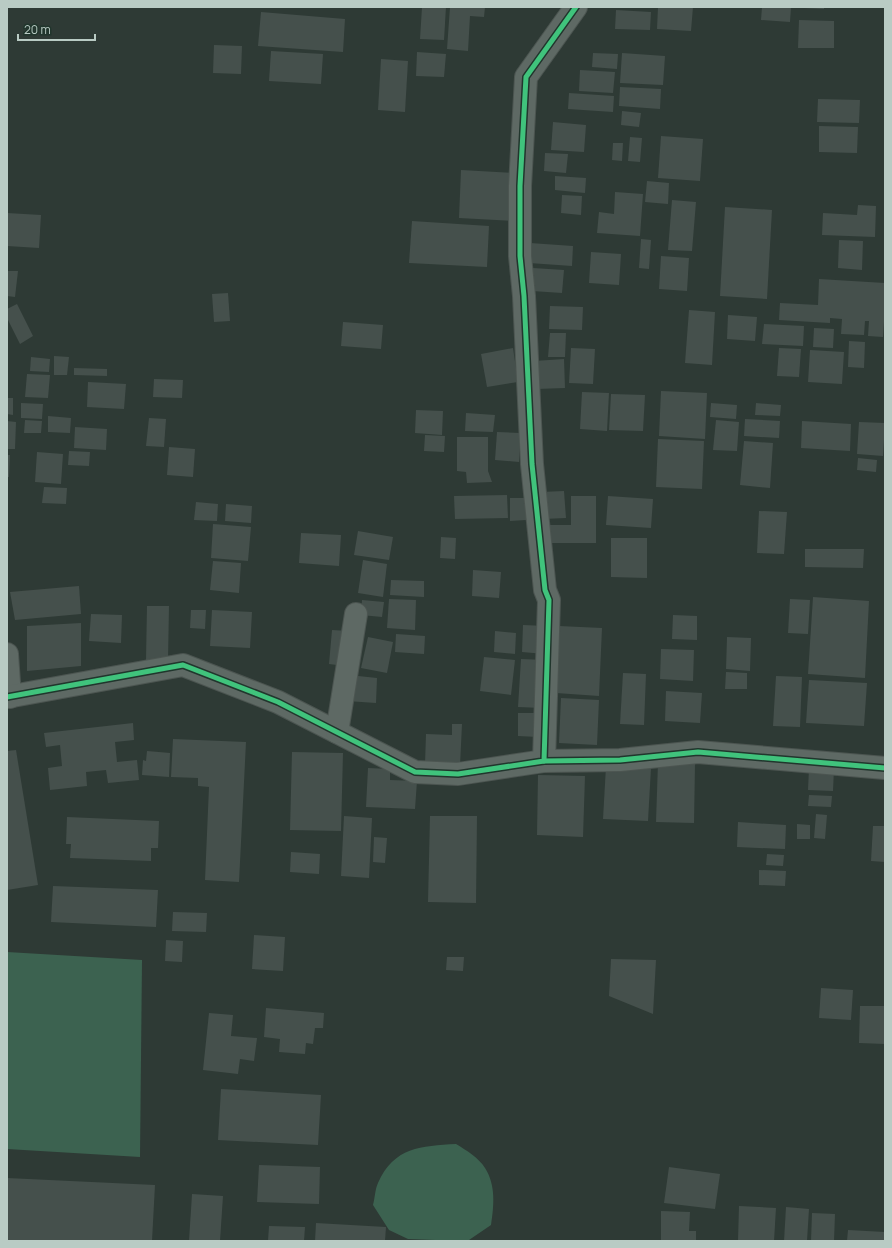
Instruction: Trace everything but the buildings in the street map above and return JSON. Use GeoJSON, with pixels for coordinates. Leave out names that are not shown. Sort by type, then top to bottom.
{"type":"FeatureCollection","features":[{"type":"Feature","properties":{"kind":"street"},"geometry":{"type":"LineString","coordinates":[[544,761],[549,600],[545,590],[532,464],[524,296],[520,256],[520,186],[526,77],[576,7]]}},
{"type":"Feature","properties":{"kind":"street"},"geometry":{"type":"LineString","coordinates":[[337,732],[356,614]]}},
{"type":"Feature","properties":{"kind":"street"},"geometry":{"type":"LineString","coordinates":[[7,654],[9,697],[183,665],[278,702],[415,772],[458,774],[544,761],[620,760],[698,752],[885,768]]}},
{"type":"Feature","properties":{"kind":"shaded area"},"geometry":{"type":"Polygon","coordinates":[[[7,952],[142,960],[140,1157],[7,1149],[7,952]]]}},
{"type":"Feature","properties":{"kind":"shaded area"},"geometry":{"type":"Polygon","coordinates":[[[456,1144],[476,1158],[489,1175],[493,1188],[491,1225],[469,1240],[408,1239],[389,1230],[373,1205],[377,1185],[392,1162],[400,1155],[420,1148],[456,1144]]]}},
{"type":"Feature","properties":{"kind":"cycle path"},"geometry":{"type":"LineString","coordinates":[[7,697],[183,665],[278,702],[415,772],[458,774],[544,761],[549,600],[545,590],[532,464],[524,296],[520,256],[520,186],[526,77],[576,7]]}},
{"type":"Feature","properties":{"kind":"cycle path"},"geometry":{"type":"LineString","coordinates":[[544,761],[620,760],[698,752],[885,768]]}}]}
